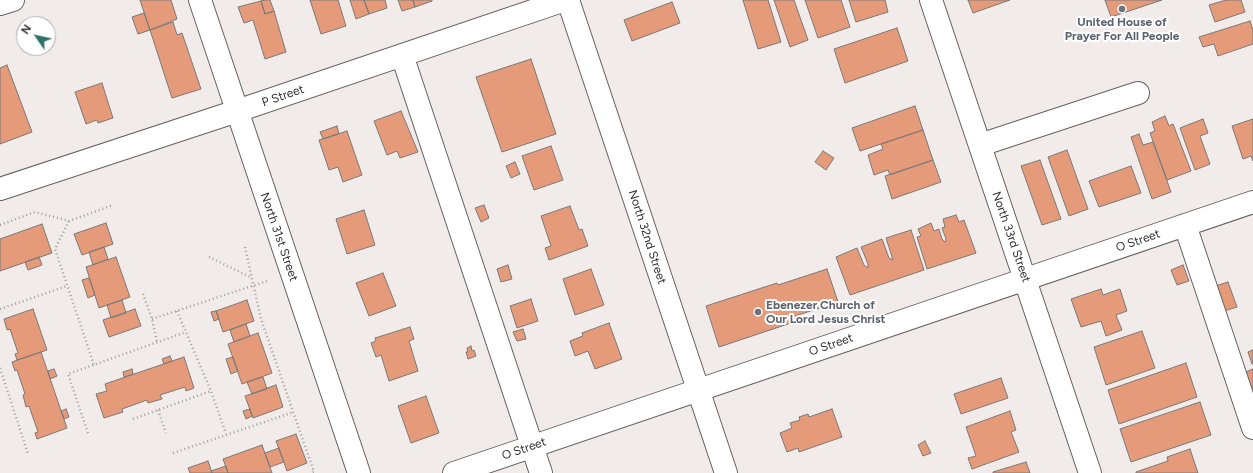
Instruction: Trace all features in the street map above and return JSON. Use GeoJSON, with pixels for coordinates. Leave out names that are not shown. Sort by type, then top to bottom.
{"type":"FeatureCollection","features":[{"type":"Feature","properties":{"kind":"street"},"geometry":{"type":"LineString","coordinates":[[0,4],[13,0]]}},
{"type":"Feature","properties":{"kind":"street","name":"North 31st Street"},"geometry":{"type":"LineString","coordinates":[[200,0],[359,473]]}},
{"type":"Feature","properties":{"kind":"street","name":"P Street"},"geometry":{"type":"LineString","coordinates":[[0,189],[237,111],[565,0]]}},
{"type":"Feature","properties":{"kind":"street","name":"North 32nd Street"},"geometry":{"type":"LineString","coordinates":[[568,0],[726,473]]}},
{"type":"Feature","properties":{"kind":"street","name":"North 33rd Street"},"geometry":{"type":"LineString","coordinates":[[931,0],[1090,473]]}},
{"type":"Feature","properties":{"kind":"street"},"geometry":{"type":"LineString","coordinates":[[402,55],[541,473]]}},
{"type":"Feature","properties":{"kind":"street"},"geometry":{"type":"LineString","coordinates":[[980,145],[1138,93]]}},
{"type":"Feature","properties":{"kind":"street","name":"O Street"},"geometry":{"type":"LineString","coordinates":[[454,473],[1253,202]]}},
{"type":"Feature","properties":{"kind":"street"},"geometry":{"type":"LineString","coordinates":[[1185,225],[1253,428]]}},
{"type":"Feature","properties":{"kind":"path"},"geometry":{"type":"LineString","coordinates":[[0,225],[36,212],[69,221],[113,205]]}},
{"type":"Feature","properties":{"kind":"path"},"geometry":{"type":"LineString","coordinates":[[69,221],[55,249],[94,364]]}},
{"type":"Feature","properties":{"kind":"path"},"geometry":{"type":"LineString","coordinates":[[245,248],[261,319],[314,472],[310,473]]}},
{"type":"Feature","properties":{"kind":"path"},"geometry":{"type":"LineString","coordinates":[[210,257],[252,278]]}},
{"type":"Feature","properties":{"kind":"path"},"geometry":{"type":"LineString","coordinates":[[152,319],[267,281]]}},
{"type":"Feature","properties":{"kind":"path"},"geometry":{"type":"LineString","coordinates":[[0,309],[67,286]]}},
{"type":"Feature","properties":{"kind":"path"},"geometry":{"type":"LineString","coordinates":[[143,294],[152,319],[157,342]]}},
{"type":"Feature","properties":{"kind":"path"},"geometry":{"type":"LineString","coordinates":[[177,311],[211,391],[226,434]]}},
{"type":"Feature","properties":{"kind":"path"},"geometry":{"type":"LineString","coordinates":[[88,433],[68,374],[186,332]]}},
{"type":"Feature","properties":{"kind":"path"},"geometry":{"type":"LineString","coordinates":[[0,368],[28,454]]}},
{"type":"Feature","properties":{"kind":"path"},"geometry":{"type":"LineString","coordinates":[[133,419],[211,391]]}},
{"type":"Feature","properties":{"kind":"path"},"geometry":{"type":"LineString","coordinates":[[158,410],[166,433]]}},
{"type":"Feature","properties":{"kind":"path"},"geometry":{"type":"LineString","coordinates":[[173,453],[294,412]]}},
{"type":"Feature","properties":{"kind":"building"},"geometry":{"type":"Polygon","coordinates":[[[140,0],[171,0],[177,19],[150,30],[140,0]]]}},
{"type":"Feature","properties":{"kind":"building"},"geometry":{"type":"Polygon","coordinates":[[[270,0],[274,11],[265,14],[261,1],[270,0]]]}},
{"type":"Feature","properties":{"kind":"building"},"geometry":{"type":"Polygon","coordinates":[[[310,0],[338,0],[346,26],[321,34],[310,0]]]}},
{"type":"Feature","properties":{"kind":"building"},"geometry":{"type":"Polygon","coordinates":[[[350,0],[364,0],[369,14],[356,19],[350,0]]]}},
{"type":"Feature","properties":{"kind":"building"},"geometry":{"type":"Polygon","coordinates":[[[364,0],[385,0],[387,8],[369,14],[364,0]]]}},
{"type":"Feature","properties":{"kind":"building"},"geometry":{"type":"Polygon","coordinates":[[[398,0],[413,0],[415,7],[402,11],[398,0]]]}},
{"type":"Feature","properties":{"kind":"building"},"geometry":{"type":"Polygon","coordinates":[[[413,0],[432,0],[432,1],[415,7],[413,0]]]}},
{"type":"Feature","properties":{"kind":"building"},"geometry":{"type":"Polygon","coordinates":[[[743,0],[768,0],[781,42],[758,49],[743,0]]]}},
{"type":"Feature","properties":{"kind":"building"},"geometry":{"type":"Polygon","coordinates":[[[774,0],[794,0],[808,40],[790,47],[774,0]]]}},
{"type":"Feature","properties":{"kind":"building"},"geometry":{"type":"Polygon","coordinates":[[[805,0],[841,0],[850,27],[818,38],[805,0]]]}},
{"type":"Feature","properties":{"kind":"building"},"geometry":{"type":"Polygon","coordinates":[[[849,0],[885,0],[888,12],[856,22],[849,0]]]}},
{"type":"Feature","properties":{"kind":"building"},"geometry":{"type":"Polygon","coordinates":[[[968,0],[1010,0],[973,13],[968,0]]]}},
{"type":"Feature","properties":{"kind":"building","name":"United House of Prayer For All People"},"geometry":{"type":"Polygon","coordinates":[[[1105,0],[1162,0],[1111,17],[1105,0]]]}},
{"type":"Feature","properties":{"kind":"building"},"geometry":{"type":"Polygon","coordinates":[[[1226,0],[1241,0],[1245,12],[1215,22],[1209,5],[1226,0]]]}},
{"type":"Feature","properties":{"kind":"building"},"geometry":{"type":"Polygon","coordinates":[[[261,1],[265,14],[274,11],[286,52],[265,59],[253,20],[244,23],[238,7],[261,1]]]}},
{"type":"Feature","properties":{"kind":"building"},"geometry":{"type":"Polygon","coordinates":[[[672,2],[680,23],[632,41],[624,20],[672,2]]]}},
{"type":"Feature","properties":{"kind":"building"},"geometry":{"type":"Polygon","coordinates":[[[144,13],[150,30],[138,34],[132,17],[144,13]]]}},
{"type":"Feature","properties":{"kind":"building"},"geometry":{"type":"Polygon","coordinates":[[[1250,21],[1253,30],[1253,44],[1218,56],[1214,44],[1203,47],[1199,37],[1250,21]]]}},
{"type":"Feature","properties":{"kind":"building"},"geometry":{"type":"Polygon","coordinates":[[[173,22],[177,35],[182,33],[201,89],[172,98],[150,30],[173,22]]]}},
{"type":"Feature","properties":{"kind":"building"},"geometry":{"type":"Polygon","coordinates":[[[897,28],[908,61],[845,83],[834,49],[897,28]]]}},
{"type":"Feature","properties":{"kind":"building"},"geometry":{"type":"Polygon","coordinates":[[[531,59],[556,134],[502,152],[476,77],[531,59]]]}},
{"type":"Feature","properties":{"kind":"building"},"geometry":{"type":"Polygon","coordinates":[[[7,65],[32,132],[0,144],[0,68],[7,65]]]}},
{"type":"Feature","properties":{"kind":"building"},"geometry":{"type":"Polygon","coordinates":[[[102,83],[113,118],[98,123],[97,120],[86,124],[75,92],[102,83]]]}},
{"type":"Feature","properties":{"kind":"building"},"geometry":{"type":"Polygon","coordinates":[[[915,106],[923,130],[860,151],[852,128],[915,106]]]}},
{"type":"Feature","properties":{"kind":"building"},"geometry":{"type":"Polygon","coordinates":[[[401,111],[418,152],[400,158],[397,151],[387,155],[374,121],[401,111]]]}},
{"type":"Feature","properties":{"kind":"building"},"geometry":{"type":"Polygon","coordinates":[[[1165,116],[1169,126],[1173,124],[1191,171],[1167,180],[1150,133],[1155,131],[1152,122],[1165,116]]]}},
{"type":"Feature","properties":{"kind":"building"},"geometry":{"type":"Polygon","coordinates":[[[1203,119],[1208,133],[1200,136],[1210,164],[1195,170],[1180,128],[1203,119]]]}},
{"type":"Feature","properties":{"kind":"building"},"geometry":{"type":"Polygon","coordinates":[[[1253,119],[1253,161],[1251,156],[1243,159],[1232,126],[1253,119]]]}},
{"type":"Feature","properties":{"kind":"building"},"geometry":{"type":"Polygon","coordinates":[[[337,126],[339,134],[323,139],[320,132],[337,126]]]}},
{"type":"Feature","properties":{"kind":"building"},"geometry":{"type":"Polygon","coordinates":[[[923,130],[933,160],[890,175],[888,170],[874,175],[868,155],[883,149],[881,144],[923,130]]]}},
{"type":"Feature","properties":{"kind":"building"},"geometry":{"type":"Polygon","coordinates":[[[347,131],[362,175],[343,182],[338,167],[329,170],[319,140],[347,131]]]}},
{"type":"Feature","properties":{"kind":"building"},"geometry":{"type":"Polygon","coordinates":[[[1139,134],[1143,145],[1153,142],[1171,192],[1152,199],[1131,137],[1139,134]]]}},
{"type":"Feature","properties":{"kind":"building"},"geometry":{"type":"Polygon","coordinates":[[[551,146],[563,180],[534,190],[522,156],[551,146]]]}},
{"type":"Feature","properties":{"kind":"building"},"geometry":{"type":"Polygon","coordinates":[[[1067,150],[1088,209],[1069,216],[1048,157],[1067,150]]]}},
{"type":"Feature","properties":{"kind":"building"},"geometry":{"type":"Polygon","coordinates":[[[823,151],[834,158],[826,170],[815,162],[823,151]]]}},
{"type":"Feature","properties":{"kind":"building"},"geometry":{"type":"Polygon","coordinates":[[[933,160],[941,182],[892,199],[885,176],[933,160]]]}},
{"type":"Feature","properties":{"kind":"building"},"geometry":{"type":"Polygon","coordinates":[[[1040,160],[1061,219],[1042,225],[1021,166],[1040,160]]]}},
{"type":"Feature","properties":{"kind":"building"},"geometry":{"type":"Polygon","coordinates":[[[515,162],[520,174],[511,178],[506,166],[515,162]]]}},
{"type":"Feature","properties":{"kind":"building"},"geometry":{"type":"Polygon","coordinates":[[[1131,166],[1141,193],[1099,207],[1089,181],[1131,166]]]}},
{"type":"Feature","properties":{"kind":"building"},"geometry":{"type":"Polygon","coordinates":[[[484,205],[489,218],[481,222],[475,208],[484,205]]]}},
{"type":"Feature","properties":{"kind":"building"},"geometry":{"type":"Polygon","coordinates":[[[570,206],[579,230],[582,229],[588,246],[549,260],[545,248],[551,246],[541,216],[570,206]]]}},
{"type":"Feature","properties":{"kind":"building"},"geometry":{"type":"Polygon","coordinates":[[[364,210],[375,245],[347,254],[336,219],[364,210]]]}},
{"type":"Feature","properties":{"kind":"building"},"geometry":{"type":"Polygon","coordinates":[[[956,215],[959,222],[964,220],[976,253],[927,269],[917,237],[921,236],[918,229],[931,223],[934,231],[939,229],[942,239],[945,242],[946,239],[942,228],[945,227],[943,219],[956,215]]]}},
{"type":"Feature","properties":{"kind":"building"},"geometry":{"type":"Polygon","coordinates":[[[106,223],[113,244],[82,255],[74,234],[106,223]]]}},
{"type":"Feature","properties":{"kind":"building"},"geometry":{"type":"Polygon","coordinates":[[[42,224],[52,253],[0,271],[0,239],[42,224]]]}},
{"type":"Feature","properties":{"kind":"building"},"geometry":{"type":"Polygon","coordinates":[[[911,230],[924,270],[850,295],[836,257],[857,248],[864,265],[868,268],[868,264],[861,247],[882,239],[889,258],[893,260],[886,238],[911,230]]]}},
{"type":"Feature","properties":{"kind":"building"},"geometry":{"type":"Polygon","coordinates":[[[104,247],[108,259],[93,265],[89,252],[104,247]]]}},
{"type":"Feature","properties":{"kind":"building"},"geometry":{"type":"Polygon","coordinates":[[[39,257],[42,265],[28,270],[25,262],[39,257]]]}},
{"type":"Feature","properties":{"kind":"building"},"geometry":{"type":"Polygon","coordinates":[[[116,257],[130,297],[99,308],[86,267],[116,257]]]}},
{"type":"Feature","properties":{"kind":"building"},"geometry":{"type":"Polygon","coordinates":[[[508,265],[512,279],[501,282],[497,269],[508,265]]]}},
{"type":"Feature","properties":{"kind":"building"},"geometry":{"type":"Polygon","coordinates":[[[1183,265],[1189,281],[1177,285],[1171,270],[1183,265]]]}},
{"type":"Feature","properties":{"kind":"building"},"geometry":{"type":"Polygon","coordinates":[[[591,269],[604,305],[575,315],[563,279],[591,269]]]}},
{"type":"Feature","properties":{"kind":"building","name":"Ebenezer Church of Our Lord Jesus Christ"},"geometry":{"type":"Polygon","coordinates":[[[827,269],[838,302],[789,318],[791,323],[719,347],[706,306],[777,283],[778,285],[827,269]]]}},
{"type":"Feature","properties":{"kind":"building"},"geometry":{"type":"Polygon","coordinates":[[[383,273],[396,306],[369,316],[356,283],[383,273]]]}},
{"type":"Feature","properties":{"kind":"building"},"geometry":{"type":"Polygon","coordinates":[[[89,278],[95,295],[88,298],[82,280],[89,278]]]}},
{"type":"Feature","properties":{"kind":"building"},"geometry":{"type":"Polygon","coordinates":[[[1228,282],[1237,307],[1218,313],[1209,288],[1228,282]]]}},
{"type":"Feature","properties":{"kind":"building"},"geometry":{"type":"Polygon","coordinates":[[[1101,289],[1103,295],[1120,289],[1127,311],[1116,315],[1122,330],[1106,336],[1101,321],[1081,327],[1071,299],[1101,289]]]}},
{"type":"Feature","properties":{"kind":"building"},"geometry":{"type":"Polygon","coordinates":[[[531,299],[538,321],[517,328],[510,306],[531,299]]]}},
{"type":"Feature","properties":{"kind":"building"},"geometry":{"type":"Polygon","coordinates":[[[122,300],[126,313],[111,318],[107,305],[122,300]]]}},
{"type":"Feature","properties":{"kind":"building"},"geometry":{"type":"Polygon","coordinates":[[[247,300],[254,321],[223,332],[216,311],[247,300]]]}},
{"type":"Feature","properties":{"kind":"building"},"geometry":{"type":"Polygon","coordinates":[[[33,309],[47,350],[17,360],[15,354],[18,353],[10,329],[7,330],[4,319],[33,309]]]}},
{"type":"Feature","properties":{"kind":"building"},"geometry":{"type":"Polygon","coordinates":[[[135,309],[141,326],[109,337],[103,320],[135,309]]]}},
{"type":"Feature","properties":{"kind":"building"},"geometry":{"type":"Polygon","coordinates":[[[216,311],[219,319],[214,321],[211,312],[216,311]]]}},
{"type":"Feature","properties":{"kind":"building"},"geometry":{"type":"Polygon","coordinates":[[[609,323],[622,359],[595,369],[588,351],[575,356],[570,341],[583,336],[582,333],[609,323]]]}},
{"type":"Feature","properties":{"kind":"building"},"geometry":{"type":"Polygon","coordinates":[[[246,324],[250,336],[234,342],[230,330],[246,324]]]}},
{"type":"Feature","properties":{"kind":"building"},"geometry":{"type":"Polygon","coordinates":[[[410,327],[414,339],[409,341],[418,371],[389,381],[381,355],[376,357],[371,343],[376,341],[375,338],[410,327]]]}},
{"type":"Feature","properties":{"kind":"building"},"geometry":{"type":"Polygon","coordinates":[[[523,329],[526,339],[517,341],[513,332],[523,329]]]}},
{"type":"Feature","properties":{"kind":"building"},"geometry":{"type":"Polygon","coordinates":[[[1142,331],[1155,368],[1106,385],[1094,347],[1142,331]]]}},
{"type":"Feature","properties":{"kind":"building"},"geometry":{"type":"Polygon","coordinates":[[[258,333],[272,373],[242,384],[228,344],[258,333]]]}},
{"type":"Feature","properties":{"kind":"building"},"geometry":{"type":"Polygon","coordinates":[[[471,346],[472,351],[474,350],[476,356],[468,359],[466,352],[468,352],[467,348],[471,346]]]}},
{"type":"Feature","properties":{"kind":"building"},"geometry":{"type":"Polygon","coordinates":[[[1253,350],[1253,364],[1252,364],[1248,352],[1253,350]]]}},
{"type":"Feature","properties":{"kind":"building"},"geometry":{"type":"Polygon","coordinates":[[[41,352],[67,428],[37,439],[35,433],[38,432],[29,406],[26,407],[23,395],[25,394],[17,370],[15,371],[12,362],[41,352]]]}},
{"type":"Feature","properties":{"kind":"building"},"geometry":{"type":"Polygon","coordinates":[[[170,356],[172,361],[164,364],[162,359],[170,356]]]}},
{"type":"Feature","properties":{"kind":"building"},"geometry":{"type":"Polygon","coordinates":[[[184,357],[194,388],[186,391],[185,387],[160,395],[162,399],[148,403],[147,400],[122,409],[123,412],[104,418],[96,394],[107,391],[105,384],[184,357]]]}},
{"type":"Feature","properties":{"kind":"building"},"geometry":{"type":"Polygon","coordinates":[[[233,357],[238,371],[231,374],[226,359],[233,357]]]}},
{"type":"Feature","properties":{"kind":"building"},"geometry":{"type":"Polygon","coordinates":[[[1186,363],[1197,397],[1119,424],[1108,390],[1186,363]]]}},
{"type":"Feature","properties":{"kind":"building"},"geometry":{"type":"Polygon","coordinates":[[[54,369],[57,376],[50,379],[48,371],[54,369]]]}},
{"type":"Feature","properties":{"kind":"building"},"geometry":{"type":"Polygon","coordinates":[[[132,369],[133,374],[124,377],[123,372],[132,369]]]}},
{"type":"Feature","properties":{"kind":"building"},"geometry":{"type":"Polygon","coordinates":[[[1253,369],[1253,391],[1249,392],[1243,373],[1253,369]]]}},
{"type":"Feature","properties":{"kind":"building"},"geometry":{"type":"Polygon","coordinates":[[[263,377],[267,389],[252,394],[247,382],[263,377]]]}},
{"type":"Feature","properties":{"kind":"building"},"geometry":{"type":"Polygon","coordinates":[[[1001,378],[1008,398],[961,414],[954,394],[1001,378]]]}},
{"type":"Feature","properties":{"kind":"building"},"geometry":{"type":"Polygon","coordinates":[[[276,385],[283,407],[253,418],[245,396],[276,385]]]}},
{"type":"Feature","properties":{"kind":"building"},"geometry":{"type":"Polygon","coordinates":[[[426,396],[439,433],[411,443],[398,406],[426,396]]]}},
{"type":"Feature","properties":{"kind":"building"},"geometry":{"type":"Polygon","coordinates":[[[1200,402],[1211,435],[1131,462],[1120,429],[1200,402]]]}},
{"type":"Feature","properties":{"kind":"building"},"geometry":{"type":"Polygon","coordinates":[[[66,409],[69,417],[64,419],[61,411],[66,409]]]}},
{"type":"Feature","properties":{"kind":"building"},"geometry":{"type":"Polygon","coordinates":[[[250,409],[252,416],[246,419],[243,411],[250,409]]]}},
{"type":"Feature","properties":{"kind":"building"},"geometry":{"type":"Polygon","coordinates":[[[832,409],[842,437],[799,452],[798,448],[787,452],[780,433],[792,428],[790,423],[800,420],[799,417],[808,414],[809,417],[832,409]]]}},
{"type":"Feature","properties":{"kind":"building"},"geometry":{"type":"Polygon","coordinates":[[[1010,411],[1016,430],[1011,432],[1019,452],[972,469],[968,458],[976,456],[966,427],[1010,411]]]}},
{"type":"Feature","properties":{"kind":"building"},"geometry":{"type":"Polygon","coordinates":[[[296,434],[307,463],[287,471],[276,441],[296,434]]]}},
{"type":"Feature","properties":{"kind":"building"},"geometry":{"type":"Polygon","coordinates":[[[925,441],[931,453],[923,456],[918,445],[925,441]]]}},
{"type":"Feature","properties":{"kind":"building"},"geometry":{"type":"Polygon","coordinates":[[[262,445],[272,473],[228,473],[223,459],[262,445]]]}},
{"type":"Feature","properties":{"kind":"building"},"geometry":{"type":"Polygon","coordinates":[[[279,448],[284,462],[270,467],[265,453],[279,448]]]}},
{"type":"Feature","properties":{"kind":"building"},"geometry":{"type":"Polygon","coordinates":[[[1190,449],[1198,473],[1136,473],[1168,461],[1167,457],[1190,449]]]}},
{"type":"Feature","properties":{"kind":"building"},"geometry":{"type":"Polygon","coordinates":[[[208,461],[212,473],[190,473],[188,468],[208,461]]]}},
{"type":"Feature","properties":{"kind":"building"},"geometry":{"type":"Polygon","coordinates":[[[1026,462],[1030,473],[993,473],[993,472],[1026,462]]]}},
{"type":"Feature","properties":{"kind":"building"},"geometry":{"type":"Polygon","coordinates":[[[226,466],[228,473],[212,473],[211,471],[226,466]]]}},
{"type":"Feature","properties":{"kind":"place","name":"United House of Prayer For All People"},"geometry":{"type":"Point","coordinates":[1122,9]}},
{"type":"Feature","properties":{"kind":"place","name":"Ebenezer Church of Our Lord Jesus Christ"},"geometry":{"type":"Point","coordinates":[758,312]}}]}
